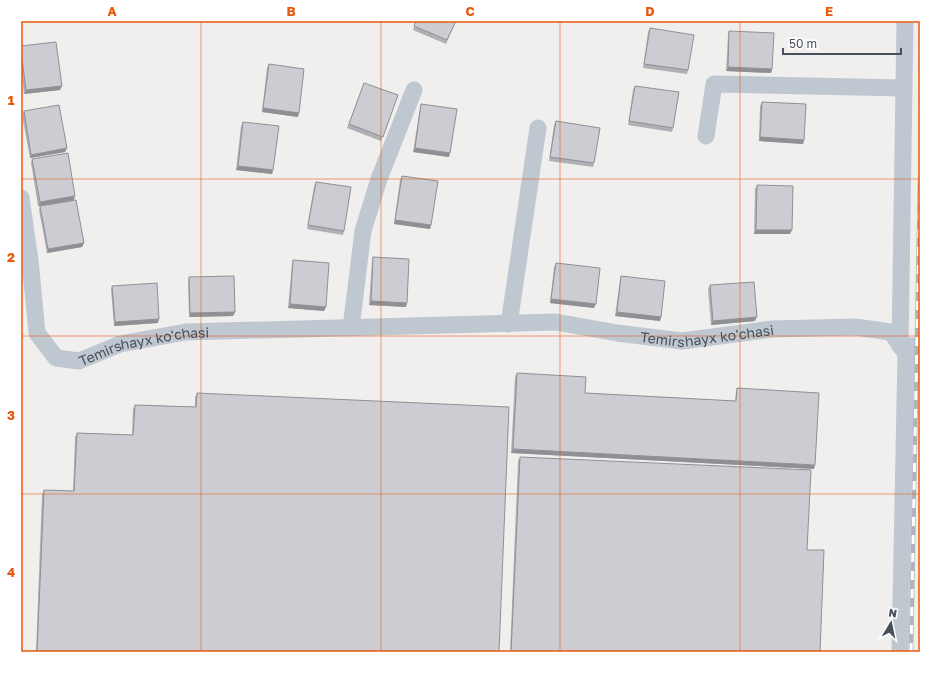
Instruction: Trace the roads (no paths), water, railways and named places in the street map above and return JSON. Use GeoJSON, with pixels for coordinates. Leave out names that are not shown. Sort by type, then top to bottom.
{"type":"FeatureCollection","features":[{"type":"Feature","properties":{"kind":"street","name":"Temirshayx ko'chasi"},"geometry":{"type":"LineString","coordinates":[[900,346],[905,21]]}},
{"type":"Feature","properties":{"kind":"street"},"geometry":{"type":"LineString","coordinates":[[706,136],[714,84],[904,88]]}},
{"type":"Feature","properties":{"kind":"street"},"geometry":{"type":"LineString","coordinates":[[351,328],[363,230],[380,179],[414,90]]}},
{"type":"Feature","properties":{"kind":"street"},"geometry":{"type":"LineString","coordinates":[[509,324],[538,128]]}},
{"type":"Feature","properties":{"kind":"street","name":"Temirshayx ko'chasi"},"geometry":{"type":"LineString","coordinates":[[21,198],[30,260],[37,334],[56,358],[79,361],[120,344],[186,332],[556,322],[617,333],[682,341],[772,329],[855,327],[890,332],[906,354],[900,652]]}},
{"type":"Feature","properties":{"kind":"street"},"geometry":{"type":"LineString","coordinates":[[900,346],[920,346]]}},
{"type":"Feature","properties":{"kind":"railway"},"geometry":{"type":"LineString","coordinates":[[911,652],[920,178]]}}]}
